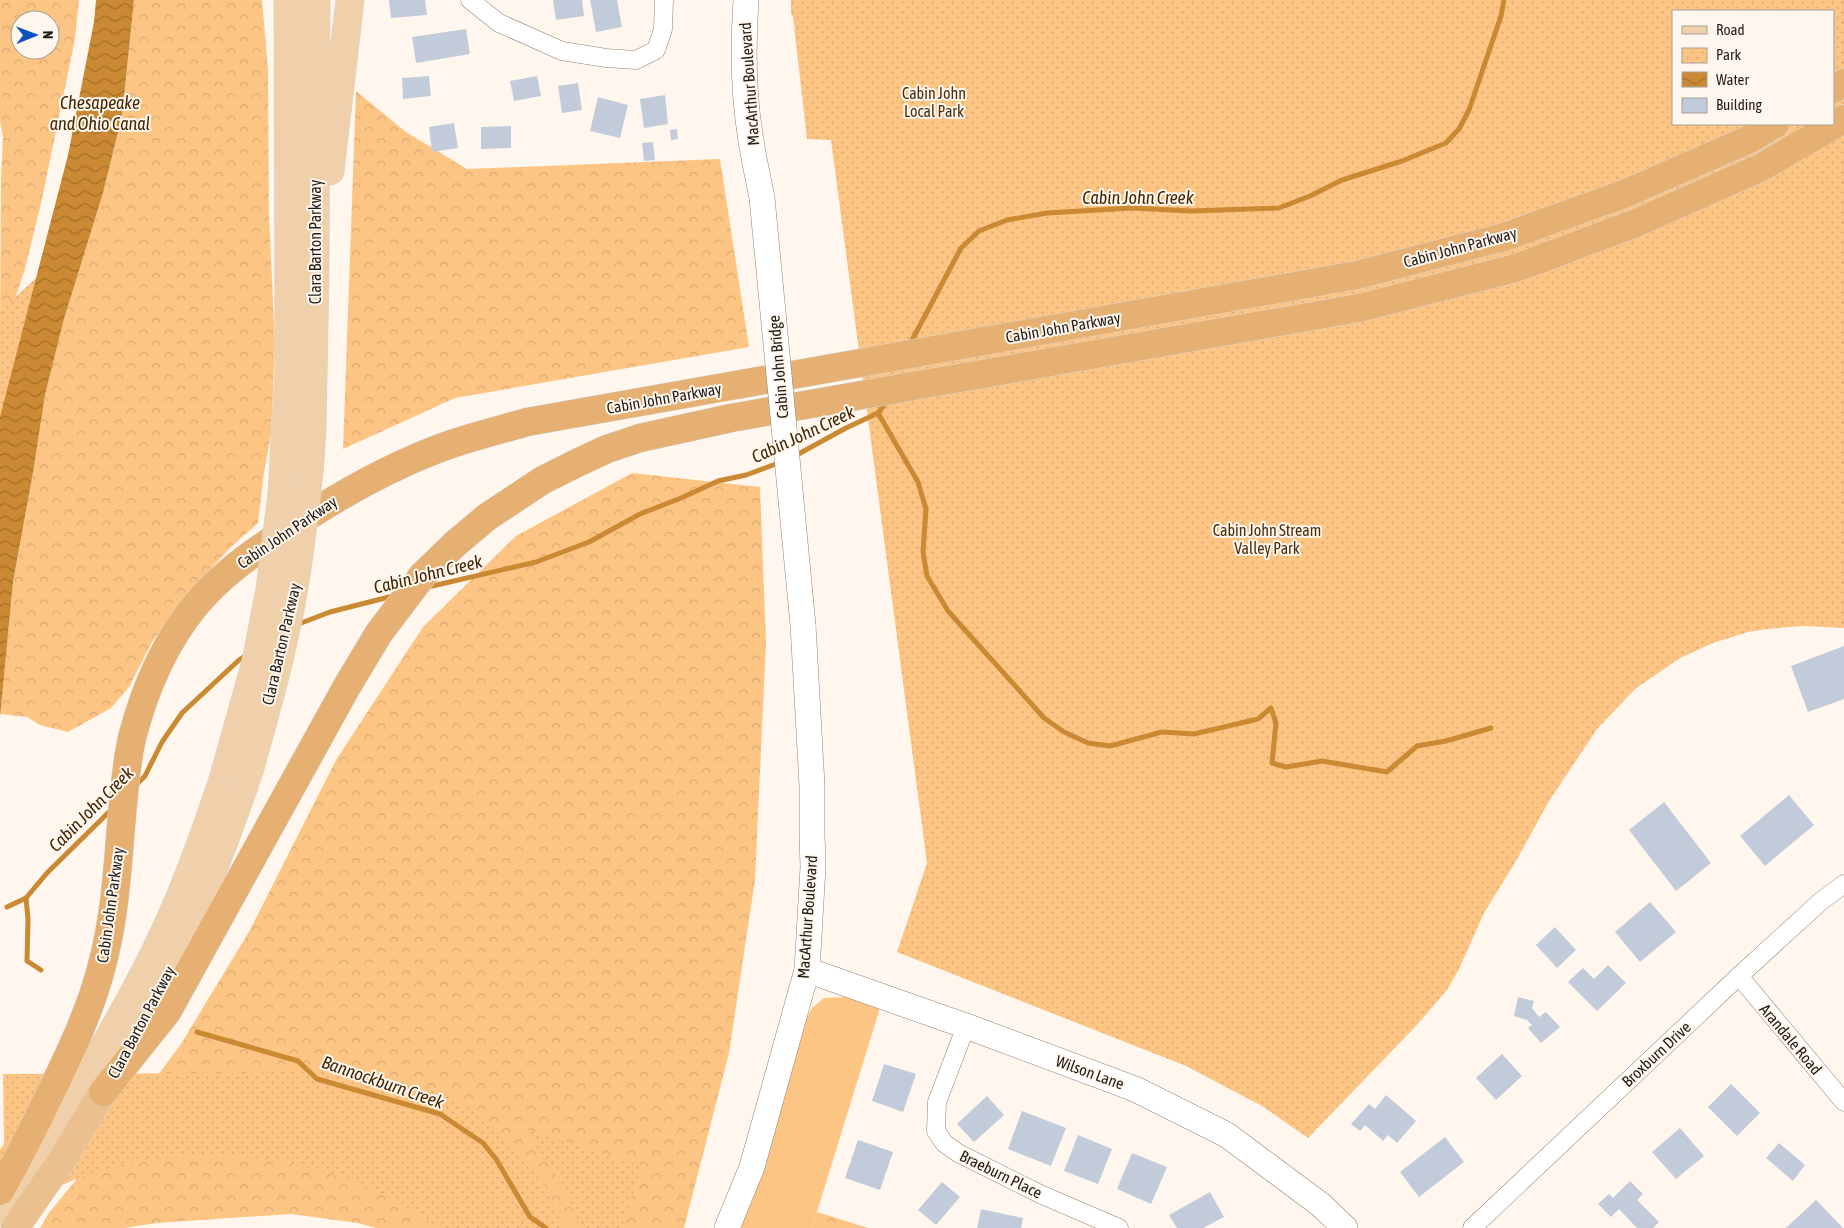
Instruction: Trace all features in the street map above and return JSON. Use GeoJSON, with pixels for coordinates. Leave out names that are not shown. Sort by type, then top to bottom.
{"type":"FeatureCollection","features":[{"type":"Feature","properties":{"kind":"highway","name":"Cabin John Parkway"},"geometry":{"type":"LineString","coordinates":[[0,1191],[22,1152],[72,1050],[102,966],[113,906],[127,768],[133,735],[152,678],[179,628],[195,606],[219,580],[241,561],[329,502],[392,468],[436,449],[527,422],[1357,275],[1504,237],[1624,194],[1750,139],[1773,125]]}},
{"type":"Feature","properties":{"kind":"highway","name":"Cabin John Parkway"},"geometry":{"type":"LineString","coordinates":[[103,1092],[167,1012],[346,688],[380,633],[424,575],[455,544],[487,517],[543,480],[607,449],[673,430],[731,418],[1359,308],[1516,268],[1636,223],[1760,168],[1832,125]]}},
{"type":"Feature","properties":{"kind":"highway","name":"Clara Barton Parkway"},"geometry":{"type":"LineString","coordinates":[[15,1228],[60,1162],[103,1092]]}},
{"type":"Feature","properties":{"kind":"main road"},"geometry":{"type":"LineString","coordinates":[[276,0],[288,86]]}},
{"type":"Feature","properties":{"kind":"main road","name":"Clara Barton Parkway"},"geometry":{"type":"LineString","coordinates":[[0,1212],[15,1193],[72,1103],[122,1016],[180,898],[205,834],[222,783],[256,662],[270,589],[282,494],[289,367],[288,0]]}},
{"type":"Feature","properties":{"kind":"main road","name":"Clara Barton Parkway"},"geometry":{"type":"LineString","coordinates":[[103,1092],[152,1007],[190,927],[229,831],[249,771],[273,684],[287,623],[297,568],[309,473],[312,429],[315,272],[316,0]]}},
{"type":"Feature","properties":{"kind":"main road"},"geometry":{"type":"LineString","coordinates":[[315,272],[334,144],[350,0]]}},
{"type":"Feature","properties":{"kind":"main road","name":"MacArthur Boulevard"},"geometry":{"type":"LineString","coordinates":[[746,0],[744,30],[748,110],[750,134],[762,198]]}},
{"type":"Feature","properties":{"kind":"main road","name":"Cabin John Bridge"},"geometry":{"type":"LineString","coordinates":[[762,198],[803,625]]}},
{"type":"Feature","properties":{"kind":"main road","name":"MacArthur Boulevard"},"geometry":{"type":"LineString","coordinates":[[727,1228],[752,1167],[806,970],[813,867],[812,785],[803,625]]}},
{"type":"Feature","properties":{"kind":"main road","name":"Wilson Lane"},"geometry":{"type":"LineString","coordinates":[[806,970],[966,1026],[1135,1090],[1227,1135],[1321,1205],[1344,1228]]}},
{"type":"Feature","properties":{"kind":"street"},"geometry":{"type":"LineString","coordinates":[[470,0],[499,23],[562,51],[606,58],[636,60],[656,50],[663,29],[664,0]]}},
{"type":"Feature","properties":{"kind":"street","name":"Broxburn Drive"},"geometry":{"type":"LineString","coordinates":[[1472,1228],[1739,976],[1820,902],[1844,884]]}},
{"type":"Feature","properties":{"kind":"street","name":"Arandale Road"},"geometry":{"type":"LineString","coordinates":[[1739,976],[1844,1102]]}},
{"type":"Feature","properties":{"kind":"street","name":"Braeburn Place"},"geometry":{"type":"LineString","coordinates":[[966,1026],[937,1102],[936,1131],[944,1143],[958,1154],[1032,1190],[1119,1228]]}},
{"type":"Feature","properties":{"kind":"green space"},"geometry":{"type":"Polygon","coordinates":[[[0,0],[79,0],[75,39],[42,199],[25,269],[0,344],[1,179],[3,137],[0,121],[0,0]]]}},
{"type":"Feature","properties":{"kind":"green space"},"geometry":{"type":"Polygon","coordinates":[[[134,0],[262,0],[268,70],[269,214],[275,345],[271,435],[264,472],[258,523],[231,547],[196,584],[152,642],[129,687],[111,708],[68,732],[40,725],[27,717],[0,714],[13,582],[45,395],[64,319],[103,193],[122,116],[134,0]]]}},
{"type":"Feature","properties":{"kind":"green space","name":"Cabin John Stream Valley Park"},"geometry":{"type":"Polygon","coordinates":[[[791,0],[1844,0],[1844,628],[1803,626],[1748,632],[1713,643],[1680,658],[1635,689],[1597,729],[1549,801],[1516,861],[1484,913],[1459,969],[1447,990],[1416,1026],[1308,1138],[1262,1106],[1186,1066],[897,952],[927,863],[831,140],[807,139],[791,13],[791,0]]]}},
{"type":"Feature","properties":{"kind":"green space"},"geometry":{"type":"Polygon","coordinates":[[[356,91],[406,132],[467,169],[720,159],[749,347],[455,398],[343,449],[356,91]]]}},
{"type":"Feature","properties":{"kind":"green space"},"geometry":{"type":"Polygon","coordinates":[[[46,269],[0,463],[0,311],[46,269]]]}},
{"type":"Feature","properties":{"kind":"green space"},"geometry":{"type":"Polygon","coordinates":[[[632,473],[760,487],[766,642],[755,880],[729,1053],[684,1228],[376,1228],[358,1223],[291,1214],[157,1223],[125,1228],[40,1228],[48,1214],[117,1130],[181,1044],[250,930],[336,760],[423,627],[516,536],[632,473]]]}},
{"type":"Feature","properties":{"kind":"green space"},"geometry":{"type":"Polygon","coordinates":[[[846,997],[880,1008],[812,1228],[738,1228],[802,1027],[812,1008],[824,998],[846,997]]]}},
{"type":"Feature","properties":{"kind":"green space"},"geometry":{"type":"Polygon","coordinates":[[[305,1070],[360,1074],[402,1080],[440,1093],[464,1105],[486,1120],[524,1158],[540,1180],[553,1203],[563,1228],[442,1228],[420,1214],[377,1192],[351,1181],[316,1170],[242,1157],[205,1155],[168,1157],[131,1163],[95,1172],[37,1197],[0,1219],[0,1150],[4,1143],[3,1074],[256,1073],[305,1070]]]}},
{"type":"Feature","properties":{"kind":"green space"},"geometry":{"type":"Polygon","coordinates":[[[523,1128],[642,1166],[621,1228],[581,1228],[563,1184],[523,1128]]]}},
{"type":"Feature","properties":{"kind":"green space"},"geometry":{"type":"Polygon","coordinates":[[[817,1212],[868,1228],[812,1228],[817,1212]]]}},
{"type":"Feature","properties":{"kind":"water","name":"Chesapeake and Ohio Canal"},"geometry":{"type":"Polygon","coordinates":[[[96,0],[134,0],[122,116],[103,193],[64,319],[45,395],[13,582],[0,717],[0,417],[68,155],[94,22],[96,0]]]}},
{"type":"Feature","properties":{"kind":"building"},"geometry":{"type":"Polygon","coordinates":[[[389,0],[425,0],[427,15],[391,18],[389,0]]]}},
{"type":"Feature","properties":{"kind":"building"},"geometry":{"type":"Polygon","coordinates":[[[553,0],[582,0],[584,16],[556,20],[553,0]]]}},
{"type":"Feature","properties":{"kind":"building"},"geometry":{"type":"Polygon","coordinates":[[[590,0],[617,0],[622,27],[596,32],[590,0]]]}},
{"type":"Feature","properties":{"kind":"building"},"geometry":{"type":"Polygon","coordinates":[[[466,29],[470,54],[416,63],[412,37],[466,29]]]}},
{"type":"Feature","properties":{"kind":"building"},"geometry":{"type":"Polygon","coordinates":[[[429,76],[431,96],[403,99],[402,78],[429,76]]]}},
{"type":"Feature","properties":{"kind":"building"},"geometry":{"type":"Polygon","coordinates":[[[537,76],[541,96],[514,101],[510,81],[537,76]]]}},
{"type":"Feature","properties":{"kind":"building"},"geometry":{"type":"Polygon","coordinates":[[[578,83],[582,110],[562,113],[558,86],[578,83]]]}},
{"type":"Feature","properties":{"kind":"building"},"geometry":{"type":"Polygon","coordinates":[[[665,95],[668,124],[644,128],[640,99],[665,95]]]}},
{"type":"Feature","properties":{"kind":"building"},"geometry":{"type":"Polygon","coordinates":[[[598,97],[628,105],[620,138],[590,131],[598,97]]]}},
{"type":"Feature","properties":{"kind":"building"},"geometry":{"type":"Polygon","coordinates":[[[454,123],[458,148],[432,152],[429,127],[454,123]]]}},
{"type":"Feature","properties":{"kind":"building"},"geometry":{"type":"Polygon","coordinates":[[[511,126],[511,148],[481,149],[481,127],[511,126]]]}},
{"type":"Feature","properties":{"kind":"building"},"geometry":{"type":"Polygon","coordinates":[[[677,129],[678,139],[671,140],[670,130],[677,129]]]}},
{"type":"Feature","properties":{"kind":"building"},"geometry":{"type":"Polygon","coordinates":[[[653,142],[655,160],[644,161],[642,143],[653,142]]]}},
{"type":"Feature","properties":{"kind":"building"},"geometry":{"type":"Polygon","coordinates":[[[1844,646],[1844,699],[1808,712],[1791,666],[1844,646]]]}},
{"type":"Feature","properties":{"kind":"building"},"geometry":{"type":"Polygon","coordinates":[[[1789,795],[1814,825],[1765,866],[1740,836],[1789,795]]]}},
{"type":"Feature","properties":{"kind":"building"},"geometry":{"type":"Polygon","coordinates":[[[1664,802],[1711,863],[1676,891],[1629,830],[1664,802]]]}},
{"type":"Feature","properties":{"kind":"building"},"geometry":{"type":"Polygon","coordinates":[[[1650,902],[1676,932],[1640,962],[1615,932],[1650,902]]]}},
{"type":"Feature","properties":{"kind":"building"},"geometry":{"type":"Polygon","coordinates":[[[1555,927],[1576,950],[1557,968],[1536,945],[1555,927]]]}},
{"type":"Feature","properties":{"kind":"building"},"geometry":{"type":"Polygon","coordinates":[[[1608,965],[1626,983],[1597,1011],[1568,982],[1583,968],[1594,979],[1608,965]]]}},
{"type":"Feature","properties":{"kind":"building"},"geometry":{"type":"Polygon","coordinates":[[[1518,997],[1534,1001],[1532,1008],[1539,1017],[1546,1012],[1560,1027],[1541,1043],[1528,1028],[1532,1025],[1527,1020],[1514,1016],[1518,997]]]}},
{"type":"Feature","properties":{"kind":"building"},"geometry":{"type":"Polygon","coordinates":[[[1502,1054],[1522,1076],[1496,1100],[1476,1078],[1502,1054]]]}},
{"type":"Feature","properties":{"kind":"building"},"geometry":{"type":"Polygon","coordinates":[[[884,1064],[916,1074],[903,1112],[872,1101],[884,1064]]]}},
{"type":"Feature","properties":{"kind":"building"},"geometry":{"type":"Polygon","coordinates":[[[1731,1084],[1760,1113],[1737,1136],[1708,1107],[1731,1084]]]}},
{"type":"Feature","properties":{"kind":"building"},"geometry":{"type":"Polygon","coordinates":[[[1386,1095],[1416,1121],[1397,1143],[1388,1135],[1383,1141],[1365,1125],[1360,1131],[1351,1124],[1369,1104],[1375,1109],[1386,1095]]]}},
{"type":"Feature","properties":{"kind":"building"},"geometry":{"type":"Polygon","coordinates":[[[987,1096],[1004,1115],[974,1142],[957,1124],[987,1096]]]}},
{"type":"Feature","properties":{"kind":"building"},"geometry":{"type":"Polygon","coordinates":[[[1022,1111],[1066,1128],[1051,1166],[1008,1149],[1022,1111]]]}},
{"type":"Feature","properties":{"kind":"building"},"geometry":{"type":"Polygon","coordinates":[[[1680,1128],[1704,1156],[1676,1179],[1652,1152],[1680,1128]]]}},
{"type":"Feature","properties":{"kind":"building"},"geometry":{"type":"Polygon","coordinates":[[[1078,1135],[1112,1149],[1098,1184],[1064,1171],[1078,1135]]]}},
{"type":"Feature","properties":{"kind":"building"},"geometry":{"type":"Polygon","coordinates":[[[1445,1137],[1464,1162],[1419,1197],[1400,1172],[1445,1137]]]}},
{"type":"Feature","properties":{"kind":"building"},"geometry":{"type":"Polygon","coordinates":[[[858,1140],[893,1152],[880,1190],[845,1178],[858,1140]]]}},
{"type":"Feature","properties":{"kind":"building"},"geometry":{"type":"Polygon","coordinates":[[[1779,1143],[1805,1165],[1793,1181],[1766,1158],[1779,1143]]]}},
{"type":"Feature","properties":{"kind":"building"},"geometry":{"type":"Polygon","coordinates":[[[1132,1153],[1167,1167],[1151,1204],[1117,1189],[1132,1153]]]}},
{"type":"Feature","properties":{"kind":"building"},"geometry":{"type":"Polygon","coordinates":[[[1630,1181],[1643,1194],[1637,1200],[1659,1222],[1653,1228],[1637,1228],[1619,1209],[1611,1217],[1598,1204],[1609,1194],[1613,1198],[1630,1181]]]}},
{"type":"Feature","properties":{"kind":"building"},"geometry":{"type":"Polygon","coordinates":[[[942,1182],[960,1197],[936,1225],[918,1210],[942,1182]]]}},
{"type":"Feature","properties":{"kind":"building"},"geometry":{"type":"Polygon","coordinates":[[[1210,1192],[1224,1217],[1203,1228],[1177,1228],[1169,1215],[1210,1192]]]}},
{"type":"Feature","properties":{"kind":"building"},"geometry":{"type":"Polygon","coordinates":[[[1816,1200],[1843,1228],[1786,1228],[1816,1200]]]}},
{"type":"Feature","properties":{"kind":"building"},"geometry":{"type":"Polygon","coordinates":[[[981,1209],[1023,1218],[1021,1228],[977,1228],[981,1209]]]}},
{"type":"Feature","properties":{"kind":"waterway","name":"Cabin John Creek"},"geometry":{"type":"LineString","coordinates":[[910,344],[961,248],[979,231],[1007,220],[1047,213],[1132,208],[1191,211],[1279,208],[1310,196],[1342,180],[1402,161],[1446,143],[1459,129],[1469,110],[1501,16],[1504,0]]}},
{"type":"Feature","properties":{"kind":"waterway","name":"Cabin John Creek"},"geometry":{"type":"LineString","coordinates":[[793,457],[878,413],[888,400]]}},
{"type":"Feature","properties":{"kind":"waterway"},"geometry":{"type":"LineString","coordinates":[[878,413],[918,482],[926,509],[923,552],[927,576],[948,611],[1044,718],[1064,732],[1088,743],[1110,746],[1162,732],[1194,734],[1258,719],[1271,708],[1276,723],[1272,763],[1286,767],[1322,761],[1387,772],[1417,746],[1446,741],[1491,728]]}},
{"type":"Feature","properties":{"kind":"waterway","name":"Cabin John Creek"},"geometry":{"type":"LineString","coordinates":[[428,587],[536,562],[589,542],[640,514],[718,481],[746,475],[781,462]]}},
{"type":"Feature","properties":{"kind":"waterway","name":"Cabin John Creek"},"geometry":{"type":"LineString","coordinates":[[296,625],[330,612],[393,596]]}},
{"type":"Feature","properties":{"kind":"waterway","name":"Cabin John Creek"},"geometry":{"type":"LineString","coordinates":[[135,786],[145,776],[162,742],[182,713],[239,660],[248,654]]}},
{"type":"Feature","properties":{"kind":"waterway","name":"Cabin John Creek"},"geometry":{"type":"LineString","coordinates":[[7,907],[26,898],[47,873],[113,808]]}},
{"type":"Feature","properties":{"kind":"waterway","name":"Bannockburn Creek"},"geometry":{"type":"LineString","coordinates":[[26,898],[28,919],[27,961],[41,970]]}},
{"type":"Feature","properties":{"kind":"waterway","name":"Bannockburn Creek"},"geometry":{"type":"LineString","coordinates":[[197,1032],[298,1061],[317,1079],[440,1114],[483,1143],[496,1159],[530,1217],[546,1228]]}},
{"type":"Feature","properties":{"kind":"park label","name":"Cabin John Local Park"},"geometry":{"type":"Point","coordinates":[934,102]}}]}
